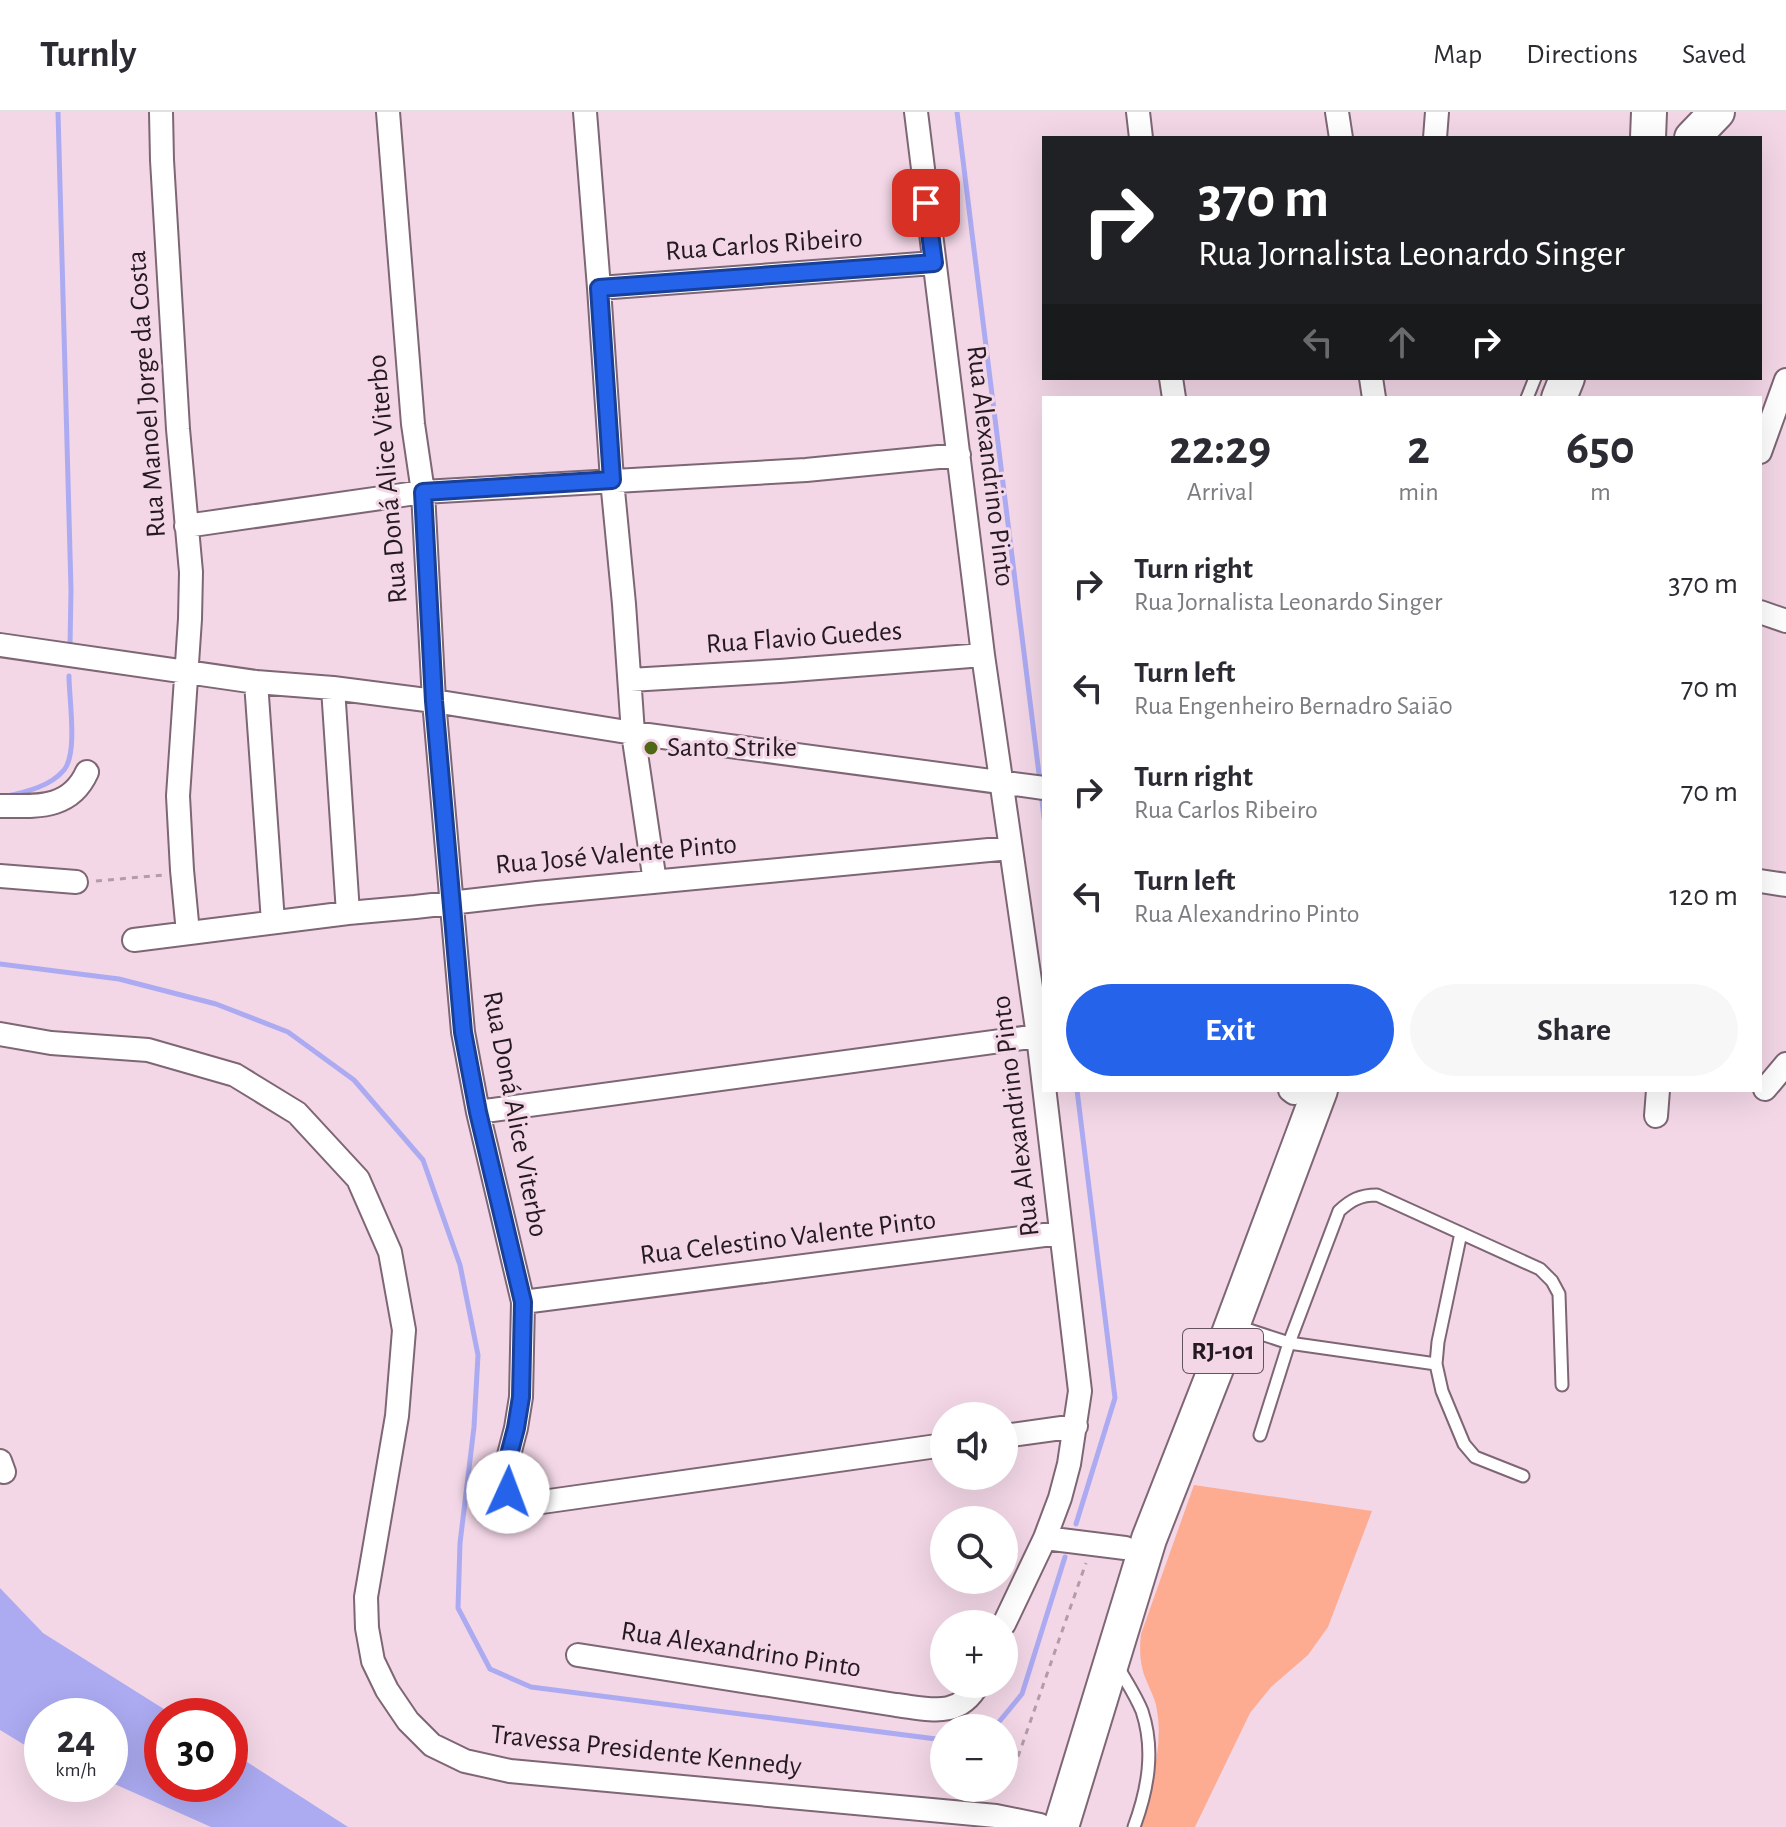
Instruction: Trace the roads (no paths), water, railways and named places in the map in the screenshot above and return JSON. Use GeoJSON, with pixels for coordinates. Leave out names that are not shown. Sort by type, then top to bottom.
{"type":"FeatureCollection","features":[{"type":"Feature","properties":{"kind":"main road"},"geometry":{"type":"LineString","coordinates":[[1630,112],[1630,136]]}},
{"type":"Feature","properties":{"kind":"main road"},"geometry":{"type":"LineString","coordinates":[[1648,136],[1649,112]]}},
{"type":"Feature","properties":{"kind":"main road"},"geometry":{"type":"LineString","coordinates":[[1694,136],[1717,112]]}},
{"type":"Feature","properties":{"kind":"main road","name":"RJ-101"},"geometry":{"type":"LineString","coordinates":[[1047,1826],[1113,1581],[1109,1546],[1300,1092]]}},
{"type":"Feature","properties":{"kind":"main road","name":"RJ-101"},"geometry":{"type":"LineString","coordinates":[[1047,1826],[1112,1656],[1149,1539],[1233,1324],[1300,1092]]}},
{"type":"Feature","properties":{"kind":"street","name":"Rua Manoel Jorge da Costa"},"geometry":{"type":"LineString","coordinates":[[161,112],[178,429],[191,572],[178,796],[188,933]]}},
{"type":"Feature","properties":{"kind":"street","name":"Rua Doná Alice Viterbo"},"geometry":{"type":"LineString","coordinates":[[388,112],[413,424],[423,492],[434,701],[463,1032],[478,1112],[523,1302],[521,1397],[504,1474],[508,1492],[519,1501],[542,1502],[930,1447]]}},
{"type":"Feature","properties":{"kind":"street"},"geometry":{"type":"LineString","coordinates":[[585,112],[633,733],[655,882]]}},
{"type":"Feature","properties":{"kind":"street","name":"Rua Alexandrino Pinto"},"geometry":{"type":"LineString","coordinates":[[916,112],[983,655],[1022,785],[1010,848],[1042,1072]]}},
{"type":"Feature","properties":{"kind":"street"},"geometry":{"type":"LineString","coordinates":[[1138,112],[1141,136]]}},
{"type":"Feature","properties":{"kind":"street"},"geometry":{"type":"LineString","coordinates":[[1337,112],[1341,136]]}},
{"type":"Feature","properties":{"kind":"street"},"geometry":{"type":"LineString","coordinates":[[1435,136],[1437,112]]}},
{"type":"Feature","properties":{"kind":"street","name":"Rua Carlos Ribeiro"},"geometry":{"type":"LineString","coordinates":[[599,288],[934,263]]}},
{"type":"Feature","properties":{"kind":"street"},"geometry":{"type":"LineString","coordinates":[[1762,448],[1780,412],[1786,380]]}},
{"type":"Feature","properties":{"kind":"street"},"geometry":{"type":"LineString","coordinates":[[186,526],[423,492],[806,470],[959,455]]}},
{"type":"Feature","properties":{"kind":"street"},"geometry":{"type":"LineString","coordinates":[[1762,613],[1786,621]]}},
{"type":"Feature","properties":{"kind":"street"},"geometry":{"type":"LineString","coordinates":[[0,645],[256,682],[434,701],[633,733],[1022,785]]}},
{"type":"Feature","properties":{"kind":"street","name":"Rua Flavio Guedes"},"geometry":{"type":"LineString","coordinates":[[630,680],[983,655]]}},
{"type":"Feature","properties":{"kind":"street"},"geometry":{"type":"LineString","coordinates":[[256,682],[273,922]]}},
{"type":"Feature","properties":{"kind":"street"},"geometry":{"type":"LineString","coordinates":[[333,688],[348,913]]}},
{"type":"Feature","properties":{"kind":"street"},"geometry":{"type":"LineString","coordinates":[[0,806],[29,806],[61,800],[80,787],[87,772]]}},
{"type":"Feature","properties":{"kind":"street","name":"Rua José Valente Pinto"},"geometry":{"type":"LineString","coordinates":[[134,940],[451,902],[1010,848]]}},
{"type":"Feature","properties":{"kind":"street"},"geometry":{"type":"LineString","coordinates":[[0,876],[76,882]]}},
{"type":"Feature","properties":{"kind":"street"},"geometry":{"type":"LineString","coordinates":[[1762,881],[1786,885]]}},
{"type":"Feature","properties":{"kind":"street","name":"Travessa Presidente Kennedy"},"geometry":{"type":"LineString","coordinates":[[0,1034],[51,1043],[148,1050],[235,1075],[297,1113],[358,1179],[390,1252],[404,1330],[397,1416],[366,1597],[367,1628],[373,1661],[387,1690],[408,1721],[432,1745],[465,1761],[510,1771],[996,1816],[1047,1826]]}},
{"type":"Feature","properties":{"kind":"street"},"geometry":{"type":"LineString","coordinates":[[478,1112],[1038,1036]]}},
{"type":"Feature","properties":{"kind":"street"},"geometry":{"type":"LineString","coordinates":[[1765,1089],[1786,1064]]}},
{"type":"Feature","properties":{"kind":"street","name":"Rua Alexandrino Pinto"},"geometry":{"type":"LineString","coordinates":[[1011,1610],[1060,1498],[1076,1426],[1080,1391],[1044,1092]]}},
{"type":"Feature","properties":{"kind":"street"},"geometry":{"type":"LineString","coordinates":[[1656,1116],[1658,1092]]}},
{"type":"Feature","properties":{"kind":"street","name":"Rua Celestino Valente Pinto"},"geometry":{"type":"LineString","coordinates":[[523,1302],[1060,1233]]}},
{"type":"Feature","properties":{"kind":"street"},"geometry":{"type":"LineString","coordinates":[[1018,1434],[1076,1426]]}},
{"type":"Feature","properties":{"kind":"street"},"geometry":{"type":"LineString","coordinates":[[1045,1538],[1109,1546]]}},
{"type":"Feature","properties":{"kind":"street","name":"Rua Alexandrino Pinto"},"geometry":{"type":"LineString","coordinates":[[578,1655],[946,1711],[967,1698]]}},
{"type":"Feature","properties":{"kind":"lane"},"geometry":{"type":"LineString","coordinates":[[1260,1435],[1289,1343],[1339,1211],[1351,1200],[1365,1195],[1377,1195],[1540,1269],[1559,1294],[1562,1385]]}},
{"type":"Feature","properties":{"kind":"lane"},"geometry":{"type":"LineString","coordinates":[[1461,1233],[1438,1342],[1436,1364],[1442,1391],[1464,1444],[1475,1457],[1523,1476]]}},
{"type":"Feature","properties":{"kind":"lane"},"geometry":{"type":"LineString","coordinates":[[1233,1324],[1289,1343],[1436,1364]]}},
{"type":"Feature","properties":{"kind":"lane"},"geometry":{"type":"LineString","coordinates":[[1112,1656],[1141,1710],[1150,1745],[1149,1774],[1134,1827]]}},
{"type":"Feature","properties":{"kind":"water"},"geometry":{"type":"Polygon","coordinates":[[[0,1588],[43,1633],[146,1698],[144,1797],[128,1790],[128,1698],[24,1698],[24,1744],[0,1730],[0,1588]]]}},
{"type":"Feature","properties":{"kind":"water"},"geometry":{"type":"Polygon","coordinates":[[[248,1763],[348,1827],[211,1827],[155,1802],[248,1802],[248,1763]]]}},
{"type":"Feature","properties":{"kind":"waterway"},"geometry":{"type":"LineString","coordinates":[[58,112],[70,646]]}},
{"type":"Feature","properties":{"kind":"waterway"},"geometry":{"type":"LineString","coordinates":[[957,112],[1040,782]]}},
{"type":"Feature","properties":{"kind":"waterway"},"geometry":{"type":"LineString","coordinates":[[7,796],[45,784],[64,770],[72,739],[69,676]]}},
{"type":"Feature","properties":{"kind":"waterway"},"geometry":{"type":"LineString","coordinates":[[1041,792],[1042,801]]}},
{"type":"Feature","properties":{"kind":"waterway"},"geometry":{"type":"LineString","coordinates":[[0,964],[119,979],[216,1004],[288,1032],[354,1080],[423,1160],[460,1265],[478,1355],[474,1427],[460,1543],[458,1608],[490,1669],[531,1687],[930,1738]]}},
{"type":"Feature","properties":{"kind":"waterway"},"geometry":{"type":"LineString","coordinates":[[1076,1524],[1115,1398],[1077,1092]]}},
{"type":"Feature","properties":{"kind":"waterway"},"geometry":{"type":"LineString","coordinates":[[1006,1714],[1022,1694],[1065,1557]]}},
{"type":"Feature","properties":{"kind":"place","name":"Santo Strike"},"geometry":{"type":"Point","coordinates":[651,748]}}]}
